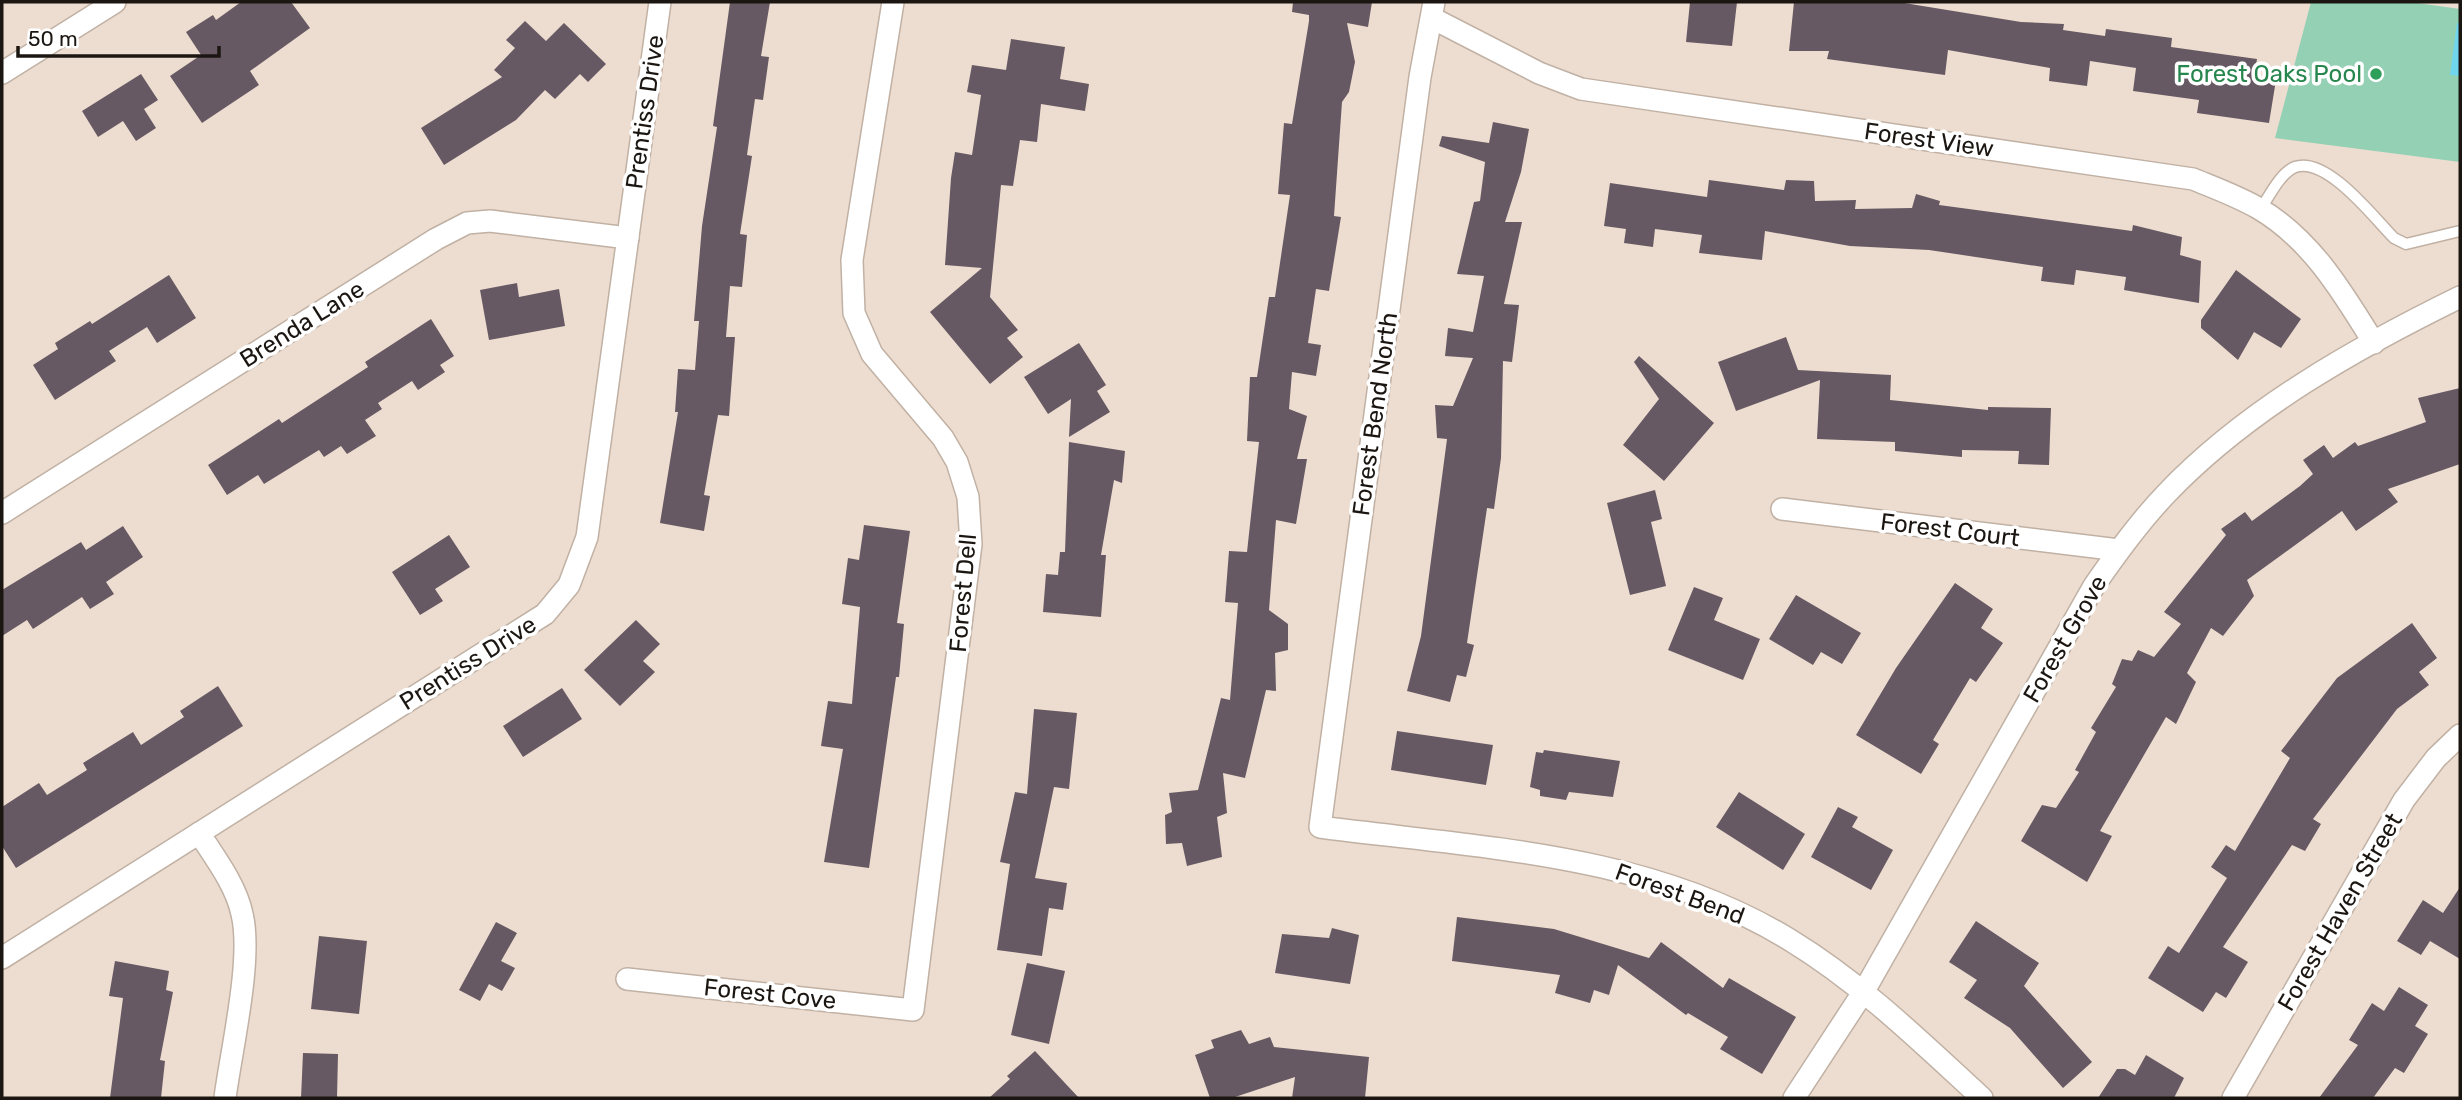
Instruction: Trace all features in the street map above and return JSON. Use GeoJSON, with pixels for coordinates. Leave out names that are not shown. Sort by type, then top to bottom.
{"type":"FeatureCollection","features":[{"type":"Feature","properties":{"kind":"street"},"geometry":{"type":"LineString","coordinates":[[2,73],[115,2]]}},
{"type":"Feature","properties":{"kind":"street","name":"Prentiss Drive"},"geometry":{"type":"LineString","coordinates":[[2,958],[545,614],[569,585],[587,537],[660,2]]}},
{"type":"Feature","properties":{"kind":"street","name":"Forest Dell"},"geometry":{"type":"LineString","coordinates":[[893,2],[852,260],[854,313],[872,354],[943,438],[957,462],[968,497],[971,544],[913,1010]]}},
{"type":"Feature","properties":{"kind":"street","name":"Forest View"},"geometry":{"type":"LineString","coordinates":[[1433,10],[1539,73],[1581,89],[2193,179],[2260,210],[2290,231],[2319,261],[2374,343]]}},
{"type":"Feature","properties":{"kind":"street","name":"Forest Bend North"},"geometry":{"type":"LineString","coordinates":[[1320,827],[1418,91],[1433,10]]}},
{"type":"Feature","properties":{"kind":"street","name":"Brenda Lane"},"geometry":{"type":"LineString","coordinates":[[2,513],[436,239],[467,223],[490,221],[628,238]]}},
{"type":"Feature","properties":{"kind":"street","name":"Forest Grove"},"geometry":{"type":"LineString","coordinates":[[1794,1098],[1864,991],[2094,586],[2119,550],[2165,495],[2215,448],[2269,407],[2374,343],[2460,297]]}},
{"type":"Feature","properties":{"kind":"street","name":"Forest Court"},"geometry":{"type":"LineString","coordinates":[[1782,509],[2119,550]]}},
{"type":"Feature","properties":{"kind":"street","name":"Forest Haven Street"},"geometry":{"type":"LineString","coordinates":[[2233,1098],[2404,800],[2436,758],[2460,735]]}},
{"type":"Feature","properties":{"kind":"street","name":"Forest Bend"},"geometry":{"type":"LineString","coordinates":[[1320,827],[1588,862],[1658,881],[1725,907],[1789,940],[1864,991],[1983,1098]]}},
{"type":"Feature","properties":{"kind":"street"},"geometry":{"type":"LineString","coordinates":[[199,833],[229,880],[242,914],[245,950],[225,1098]]}},
{"type":"Feature","properties":{"kind":"street","name":"Forest Cove"},"geometry":{"type":"LineString","coordinates":[[627,979],[913,1010]]}},
{"type":"Feature","properties":{"kind":"lane"},"geometry":{"type":"LineString","coordinates":[[2260,210],[2283,176],[2295,167],[2314,167],[2337,179],[2394,238],[2406,244],[2460,231]]}},
{"type":"Feature","properties":{"kind":"green space","name":"Forest Oaks Pool"},"geometry":{"type":"Polygon","coordinates":[[[2311,2],[2410,2],[2460,9],[2460,162],[2275,138],[2311,2]]]}},
{"type":"Feature","properties":{"kind":"water"},"geometry":{"type":"Polygon","coordinates":[[[2457,23],[2460,23],[2460,76],[2450,75],[2457,23]]]}},
{"type":"Feature","properties":{"kind":"building"},"geometry":{"type":"Polygon","coordinates":[[[241,2],[291,2],[310,28],[250,71],[259,85],[202,123],[170,76],[201,55],[186,32],[213,15],[216,20],[241,2]]]}},
{"type":"Feature","properties":{"kind":"building"},"geometry":{"type":"Polygon","coordinates":[[[730,2],[770,2],[761,56],[769,57],[763,100],[755,99],[747,155],[752,156],[740,234],[747,235],[742,287],[730,286],[726,337],[735,337],[729,416],[718,415],[704,495],[710,496],[704,531],[660,523],[678,412],[675,412],[678,369],[695,370],[699,321],[694,321],[702,226],[717,127],[713,126],[730,2]]]}},
{"type":"Feature","properties":{"kind":"building"},"geometry":{"type":"Polygon","coordinates":[[[1293,2],[1372,2],[1368,27],[1347,23],[1355,62],[1349,92],[1342,102],[1334,216],[1341,217],[1329,291],[1316,289],[1308,343],[1321,345],[1316,376],[1292,372],[1289,409],[1307,416],[1297,459],[1307,459],[1296,524],[1276,520],[1269,610],[1288,624],[1288,650],[1275,653],[1276,691],[1266,690],[1245,778],[1223,773],[1227,813],[1217,817],[1222,857],[1187,866],[1182,843],[1166,844],[1165,815],[1172,812],[1169,793],[1198,790],[1221,698],[1230,700],[1238,603],[1225,602],[1229,551],[1247,552],[1259,442],[1247,441],[1250,377],[1257,377],[1269,297],[1275,297],[1290,195],[1278,194],[1284,123],[1292,124],[1309,21],[1309,15],[1292,12],[1293,2]]]}},
{"type":"Feature","properties":{"kind":"building"},"geometry":{"type":"Polygon","coordinates":[[[1690,2],[1737,2],[1732,46],[1686,42],[1690,2]]]}},
{"type":"Feature","properties":{"kind":"building"},"geometry":{"type":"Polygon","coordinates":[[[1794,2],[1898,2],[2021,22],[2064,24],[2063,30],[2105,36],[2106,29],[2172,38],[2171,47],[2257,59],[2254,77],[2276,80],[2269,123],[2197,113],[2199,100],[2133,91],[2136,68],[2090,61],[2087,86],[2049,81],[2050,68],[1948,50],[1945,75],[1827,59],[1829,51],[1789,51],[1794,2]]]}},
{"type":"Feature","properties":{"kind":"building"},"geometry":{"type":"Polygon","coordinates":[[[525,21],[546,41],[564,23],[606,64],[588,82],[580,74],[555,99],[545,90],[516,120],[444,165],[421,128],[502,77],[494,70],[515,48],[506,40],[525,21]]]}},
{"type":"Feature","properties":{"kind":"building"},"geometry":{"type":"Polygon","coordinates":[[[1011,39],[1065,47],[1060,79],[1089,84],[1085,111],[1041,104],[1037,142],[1020,140],[1013,186],[1001,185],[990,297],[1018,330],[1007,338],[1023,357],[990,384],[930,312],[982,268],[945,265],[951,178],[955,152],[972,155],[981,95],[967,92],[972,65],[1006,70],[1011,39]]]}},
{"type":"Feature","properties":{"kind":"building"},"geometry":{"type":"Polygon","coordinates":[[[141,74],[158,100],[144,109],[156,128],[136,141],[123,121],[98,137],[82,111],[141,74]]]}},
{"type":"Feature","properties":{"kind":"building"},"geometry":{"type":"Polygon","coordinates":[[[1493,122],[1529,129],[1521,172],[1505,222],[1522,222],[1504,304],[1519,305],[1512,362],[1503,361],[1501,458],[1494,509],[1487,508],[1467,643],[1474,645],[1466,677],[1457,675],[1450,702],[1407,691],[1421,636],[1447,439],[1437,438],[1435,405],[1453,406],[1473,358],[1445,356],[1448,328],[1473,332],[1484,276],[1457,274],[1474,202],[1480,201],[1485,162],[1439,146],[1442,136],[1489,143],[1493,122]]]}},
{"type":"Feature","properties":{"kind":"building"},"geometry":{"type":"Polygon","coordinates":[[[1709,180],[1784,190],[1786,180],[1814,181],[1815,201],[1856,200],[1855,209],[1912,208],[1916,194],[1940,201],[1939,205],[2132,231],[2133,225],[2182,237],[2180,255],[2201,261],[2199,303],[2124,290],[2126,277],[2076,270],[2074,285],[2041,281],[2043,267],[1929,250],[1850,246],[1765,231],[1762,260],[1699,253],[1702,235],[1655,229],[1653,247],[1624,243],[1626,229],[1604,226],[1610,183],[1707,197],[1709,180]]]}},
{"type":"Feature","properties":{"kind":"building"},"geometry":{"type":"Polygon","coordinates":[[[2236,270],[2301,319],[2281,348],[2254,332],[2238,360],[2201,328],[2201,320],[2236,270]]]}},
{"type":"Feature","properties":{"kind":"building"},"geometry":{"type":"Polygon","coordinates":[[[169,275],[196,318],[157,343],[147,327],[109,351],[116,361],[55,400],[33,365],[58,349],[55,343],[90,321],[92,324],[169,275]]]}},
{"type":"Feature","properties":{"kind":"building"},"geometry":{"type":"Polygon","coordinates":[[[517,283],[519,297],[559,289],[565,326],[489,340],[480,290],[517,283]]]}},
{"type":"Feature","properties":{"kind":"building"},"geometry":{"type":"Polygon","coordinates":[[[431,319],[454,356],[440,365],[445,372],[418,390],[412,381],[378,403],[382,409],[365,420],[376,436],[347,454],[341,446],[324,457],[319,450],[264,484],[258,475],[227,495],[208,465],[279,419],[282,423],[368,367],[365,362],[431,319]]]}},
{"type":"Feature","properties":{"kind":"building"},"geometry":{"type":"Polygon","coordinates":[[[1786,337],[1798,370],[1891,375],[1890,400],[1988,410],[1988,407],[2051,408],[2049,465],[2018,464],[2019,451],[1962,450],[1962,457],[1895,451],[1895,442],[1817,439],[1820,380],[1736,411],[1718,362],[1786,337]]]}},
{"type":"Feature","properties":{"kind":"building"},"geometry":{"type":"Polygon","coordinates":[[[1079,343],[1106,385],[1097,391],[1110,412],[1069,437],[1071,399],[1048,414],[1024,377],[1079,343]]]}},
{"type":"Feature","properties":{"kind":"building"},"geometry":{"type":"Polygon","coordinates":[[[1639,356],[1714,423],[1664,481],[1623,445],[1659,399],[1634,362],[1639,356]]]}},
{"type":"Feature","properties":{"kind":"building"},"geometry":{"type":"Polygon","coordinates":[[[2460,388],[2460,464],[2388,489],[2398,502],[2356,531],[2342,511],[2247,580],[2254,596],[2223,636],[2211,628],[2187,673],[2196,682],[2176,724],[2166,717],[2100,831],[2112,836],[2087,882],[2021,841],[2042,805],[2056,808],[2079,772],[2075,770],[2096,732],[2091,728],[2116,687],[2112,684],[2122,659],[2132,661],[2138,650],[2154,657],[2181,624],[2164,612],[2226,535],[2221,529],[2245,512],[2252,521],[2300,486],[2313,474],[2303,460],[2324,445],[2333,458],[2355,442],[2358,446],[2426,422],[2418,398],[2460,388]]]}},
{"type":"Feature","properties":{"kind":"building"},"geometry":{"type":"Polygon","coordinates":[[[1069,442],[1125,451],[1122,483],[1114,480],[1101,555],[1106,555],[1101,617],[1043,612],[1046,574],[1058,575],[1060,552],[1065,552],[1069,442]]]}},
{"type":"Feature","properties":{"kind":"building"},"geometry":{"type":"Polygon","coordinates":[[[1655,490],[1662,519],[1651,522],[1666,586],[1630,595],[1607,503],[1655,490]]]}},
{"type":"Feature","properties":{"kind":"building"},"geometry":{"type":"Polygon","coordinates":[[[864,525],[910,531],[897,623],[904,624],[899,677],[896,677],[869,868],[824,862],[843,749],[821,746],[828,701],[852,704],[860,607],[842,604],[848,558],[859,560],[864,525]]]}},
{"type":"Feature","properties":{"kind":"building"},"geometry":{"type":"Polygon","coordinates":[[[123,526],[143,557],[106,582],[114,594],[90,609],[82,597],[33,629],[27,620],[2,636],[2,590],[81,542],[86,550],[123,526]]]}},
{"type":"Feature","properties":{"kind":"building"},"geometry":{"type":"Polygon","coordinates":[[[449,535],[470,567],[435,589],[443,601],[420,615],[392,572],[449,535]]]}},
{"type":"Feature","properties":{"kind":"building"},"geometry":{"type":"Polygon","coordinates":[[[1955,583],[1993,609],[1981,628],[2003,643],[1976,682],[1970,678],[1933,740],[1939,744],[1921,774],[1856,735],[1896,668],[1955,583]]]}},
{"type":"Feature","properties":{"kind":"building"},"geometry":{"type":"Polygon","coordinates":[[[1694,587],[1723,598],[1714,620],[1760,639],[1743,680],[1668,650],[1694,587]]]}},
{"type":"Feature","properties":{"kind":"building"},"geometry":{"type":"Polygon","coordinates":[[[1796,595],[1861,633],[1842,664],[1821,652],[1813,665],[1769,639],[1796,595]]]}},
{"type":"Feature","properties":{"kind":"building"},"geometry":{"type":"Polygon","coordinates":[[[636,620],[660,644],[643,661],[655,672],[620,706],[584,670],[636,620]]]}},
{"type":"Feature","properties":{"kind":"building"},"geometry":{"type":"Polygon","coordinates":[[[2412,623],[2437,658],[2419,672],[2429,685],[2397,709],[2313,819],[2321,824],[2305,851],[2292,845],[2223,947],[2248,962],[2226,998],[2216,992],[2203,1012],[2148,978],[2168,946],[2179,953],[2227,878],[2211,867],[2226,845],[2235,851],[2290,758],[2281,751],[2337,678],[2412,623]]]}},
{"type":"Feature","properties":{"kind":"building"},"geometry":{"type":"Polygon","coordinates":[[[218,686],[243,726],[16,868],[2,846],[2,807],[39,783],[47,795],[87,770],[83,763],[133,732],[141,745],[184,717],[180,711],[218,686]]]}},
{"type":"Feature","properties":{"kind":"building"},"geometry":{"type":"Polygon","coordinates":[[[562,688],[582,719],[523,757],[503,726],[562,688]]]}},
{"type":"Feature","properties":{"kind":"building"},"geometry":{"type":"Polygon","coordinates":[[[1034,709],[1077,713],[1069,789],[1054,787],[1035,878],[1067,883],[1063,910],[1049,908],[1042,956],[997,950],[1010,864],[1000,862],[1015,792],[1027,794],[1034,709]]]}},
{"type":"Feature","properties":{"kind":"building"},"geometry":{"type":"Polygon","coordinates":[[[1397,731],[1493,745],[1486,785],[1391,770],[1397,731]]]}},
{"type":"Feature","properties":{"kind":"building"},"geometry":{"type":"Polygon","coordinates":[[[1544,750],[1620,761],[1613,797],[1569,792],[1566,800],[1540,796],[1540,790],[1530,787],[1536,752],[1543,753],[1544,750]]]}},
{"type":"Feature","properties":{"kind":"building"},"geometry":{"type":"Polygon","coordinates":[[[1739,792],[1805,834],[1783,870],[1716,827],[1739,792]]]}},
{"type":"Feature","properties":{"kind":"building"},"geometry":{"type":"Polygon","coordinates":[[[1838,807],[1858,817],[1852,827],[1893,850],[1871,890],[1811,857],[1838,807]]]}},
{"type":"Feature","properties":{"kind":"building"},"geometry":{"type":"Polygon","coordinates":[[[2460,887],[2460,959],[2430,941],[2421,955],[2397,941],[2423,900],[2443,913],[2460,887]]]}},
{"type":"Feature","properties":{"kind":"building"},"geometry":{"type":"Polygon","coordinates":[[[1457,917],[1554,929],[1649,958],[1661,942],[1723,988],[1729,978],[1796,1017],[1762,1074],[1720,1049],[1728,1037],[1688,1013],[1686,1015],[1618,965],[1609,995],[1594,990],[1590,1003],[1555,993],[1560,975],[1452,961],[1457,917]]]}},
{"type":"Feature","properties":{"kind":"building"},"geometry":{"type":"Polygon","coordinates":[[[1976,921],[2039,963],[2024,986],[2092,1062],[2063,1088],[2010,1028],[1964,998],[1977,980],[1949,962],[1976,921]]]}},
{"type":"Feature","properties":{"kind":"building"},"geometry":{"type":"Polygon","coordinates":[[[496,922],[517,933],[501,961],[515,968],[502,991],[489,984],[480,1001],[459,990],[496,922]]]}},
{"type":"Feature","properties":{"kind":"building"},"geometry":{"type":"Polygon","coordinates":[[[1332,928],[1359,935],[1350,984],[1275,973],[1282,934],[1329,938],[1332,928]]]}},
{"type":"Feature","properties":{"kind":"building"},"geometry":{"type":"Polygon","coordinates":[[[319,936],[367,941],[359,1014],[311,1009],[319,936]]]}},
{"type":"Feature","properties":{"kind":"building"},"geometry":{"type":"Polygon","coordinates":[[[115,961],[169,971],[166,990],[173,992],[160,1060],[165,1061],[161,1098],[110,1098],[123,998],[109,996],[115,961]]]}},
{"type":"Feature","properties":{"kind":"building"},"geometry":{"type":"Polygon","coordinates":[[[1027,963],[1065,971],[1049,1044],[1011,1035],[1027,963]]]}},
{"type":"Feature","properties":{"kind":"building"},"geometry":{"type":"Polygon","coordinates":[[[2399,987],[2428,1005],[2415,1026],[2428,1034],[2404,1073],[2395,1068],[2373,1098],[2319,1098],[2358,1045],[2349,1040],[2372,1003],[2384,1011],[2399,987]]]}},
{"type":"Feature","properties":{"kind":"building"},"geometry":{"type":"Polygon","coordinates":[[[1241,1030],[1249,1044],[1270,1037],[1274,1047],[1369,1057],[1365,1098],[1292,1098],[1295,1077],[1232,1098],[1210,1098],[1195,1055],[1214,1048],[1211,1040],[1241,1030]]]}},
{"type":"Feature","properties":{"kind":"building"},"geometry":{"type":"Polygon","coordinates":[[[1035,1051],[1079,1098],[989,1098],[1010,1079],[1007,1076],[1035,1051]]]}},
{"type":"Feature","properties":{"kind":"building"},"geometry":{"type":"Polygon","coordinates":[[[303,1053],[338,1054],[337,1098],[301,1098],[303,1053]]]}},
{"type":"Feature","properties":{"kind":"building"},"geometry":{"type":"Polygon","coordinates":[[[2146,1055],[2184,1078],[2174,1098],[2098,1098],[2117,1069],[2125,1069],[2135,1075],[2146,1055]]]}},
{"type":"Feature","properties":{"kind":"place","name":"Forest Oaks Pool"},"geometry":{"type":"Point","coordinates":[2376,74]}}]}
